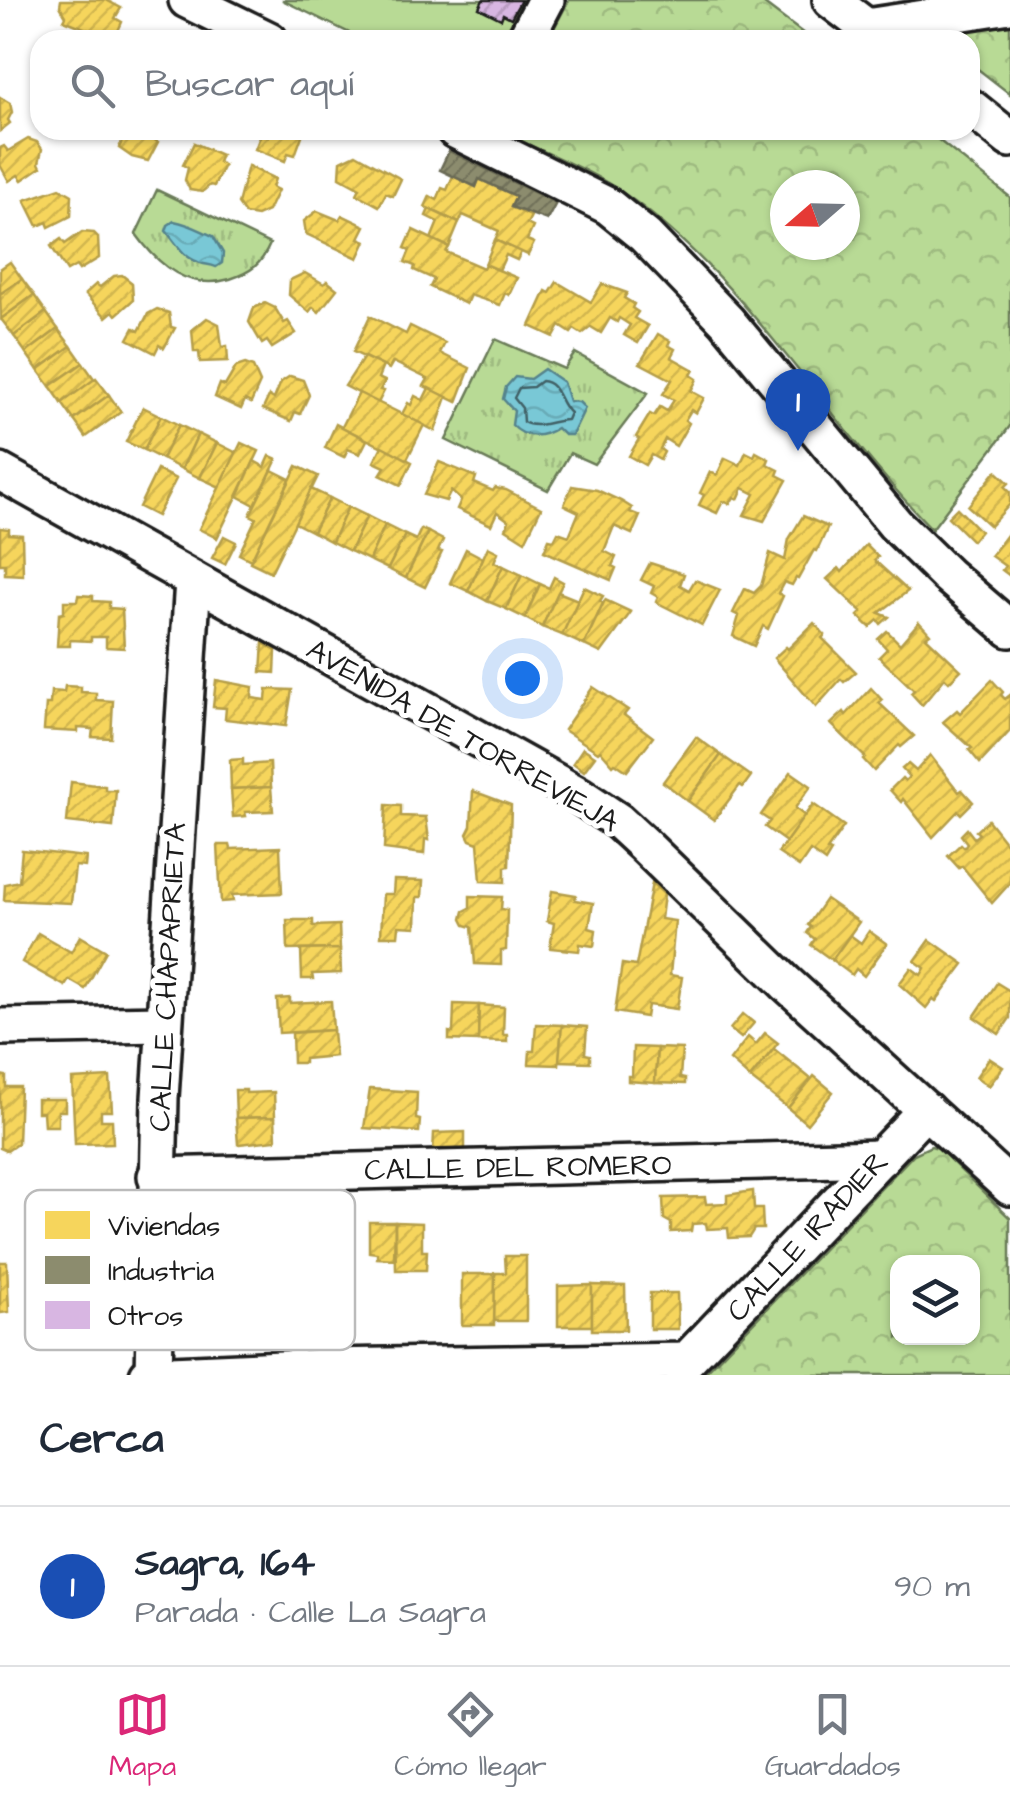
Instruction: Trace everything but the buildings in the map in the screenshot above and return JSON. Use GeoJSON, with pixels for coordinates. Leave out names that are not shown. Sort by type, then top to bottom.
{"type":"FeatureCollection","features":[{"type":"Feature","properties":{"kind":"street"},"geometry":{"type":"LineString","coordinates":[[187,0],[249,30]]}},
{"type":"Feature","properties":{"kind":"street"},"geometry":{"type":"LineString","coordinates":[[530,30],[546,0]]}},
{"type":"Feature","properties":{"kind":"street"},"geometry":{"type":"LineString","coordinates":[[831,0],[870,30]]}},
{"type":"Feature","properties":{"kind":"street"},"geometry":{"type":"LineString","coordinates":[[889,30],[1010,5]]}},
{"type":"Feature","properties":{"kind":"street"},"geometry":{"type":"LineString","coordinates":[[980,116],[1010,138]]}},
{"type":"Feature","properties":{"kind":"street"},"geometry":{"type":"LineString","coordinates":[[483,140],[608,206],[645,236],[727,321],[895,524],[1010,628]]}},
{"type":"Feature","properties":{"kind":"street","name":"AVENIDA DE TORREVIEJA"},"geometry":{"type":"LineString","coordinates":[[0,472],[562,785],[618,821],[786,983],[1010,1186]]}},
{"type":"Feature","properties":{"kind":"street","name":"CALLE CHAPAPRIETA"},"geometry":{"type":"LineString","coordinates":[[156,1190],[193,580]]}},
{"type":"Feature","properties":{"kind":"street"},"geometry":{"type":"LineString","coordinates":[[0,1027],[163,1024]]}},
{"type":"Feature","properties":{"kind":"street","name":"CALLE IRADIER"},"geometry":{"type":"LineString","coordinates":[[152,1375],[326,1366],[686,1362],[926,1110]]}},
{"type":"Feature","properties":{"kind":"street","name":"CALLE DEL ROMERO"},"geometry":{"type":"LineString","coordinates":[[156,1176],[881,1158]]}},
{"type":"Feature","properties":{"kind":"street","name":"CALLE CHAPAPRIETA"},"geometry":{"type":"LineString","coordinates":[[152,1375],[153,1350]]}},
{"type":"Feature","properties":{"kind":"green space"},"geometry":{"type":"Polygon","coordinates":[[[282,0],[523,0],[507,30],[344,30],[282,0]]]}},
{"type":"Feature","properties":{"kind":"green space"},"geometry":{"type":"Polygon","coordinates":[[[569,0],[759,0],[799,30],[553,30],[569,0]]]}},
{"type":"Feature","properties":{"kind":"green space"},"geometry":{"type":"Polygon","coordinates":[[[1010,22],[1010,94],[980,71],[980,30],[959,30],[1010,22]]]}},
{"type":"Feature","properties":{"kind":"green space"},"geometry":{"type":"Polygon","coordinates":[[[518,140],[939,140],[1010,197],[1010,426],[932,529],[711,269],[671,231],[602,180],[518,140]]]}},
{"type":"Feature","properties":{"kind":"green space"},"geometry":{"type":"Polygon","coordinates":[[[157,190],[270,244],[267,251],[255,267],[230,279],[201,282],[176,273],[154,256],[136,234],[157,190]]]}},
{"type":"Feature","properties":{"kind":"green space"},"geometry":{"type":"Polygon","coordinates":[[[495,339],[564,369],[575,353],[648,393],[594,464],[570,453],[548,490],[446,440],[495,339]]]}},
{"type":"Feature","properties":{"kind":"green space"},"geometry":{"type":"Polygon","coordinates":[[[931,1146],[938,1148],[1010,1218],[1010,1375],[703,1375],[914,1154],[931,1146]]]}},
{"type":"Feature","properties":{"kind":"water"},"geometry":{"type":"Polygon","coordinates":[[[174,221],[213,236],[223,253],[222,263],[216,267],[202,264],[184,253],[166,231],[174,221]]]}},
{"type":"Feature","properties":{"kind":"water"},"geometry":{"type":"Polygon","coordinates":[[[544,369],[563,382],[569,401],[579,402],[585,408],[572,435],[564,435],[557,428],[545,434],[528,435],[512,425],[514,411],[503,399],[506,387],[515,377],[530,379],[544,369]]]}},
{"type":"Feature","properties":{"kind":"place","name":"Sagra, 164"},"geometry":{"type":"Point","coordinates":[798,451]}}]}
